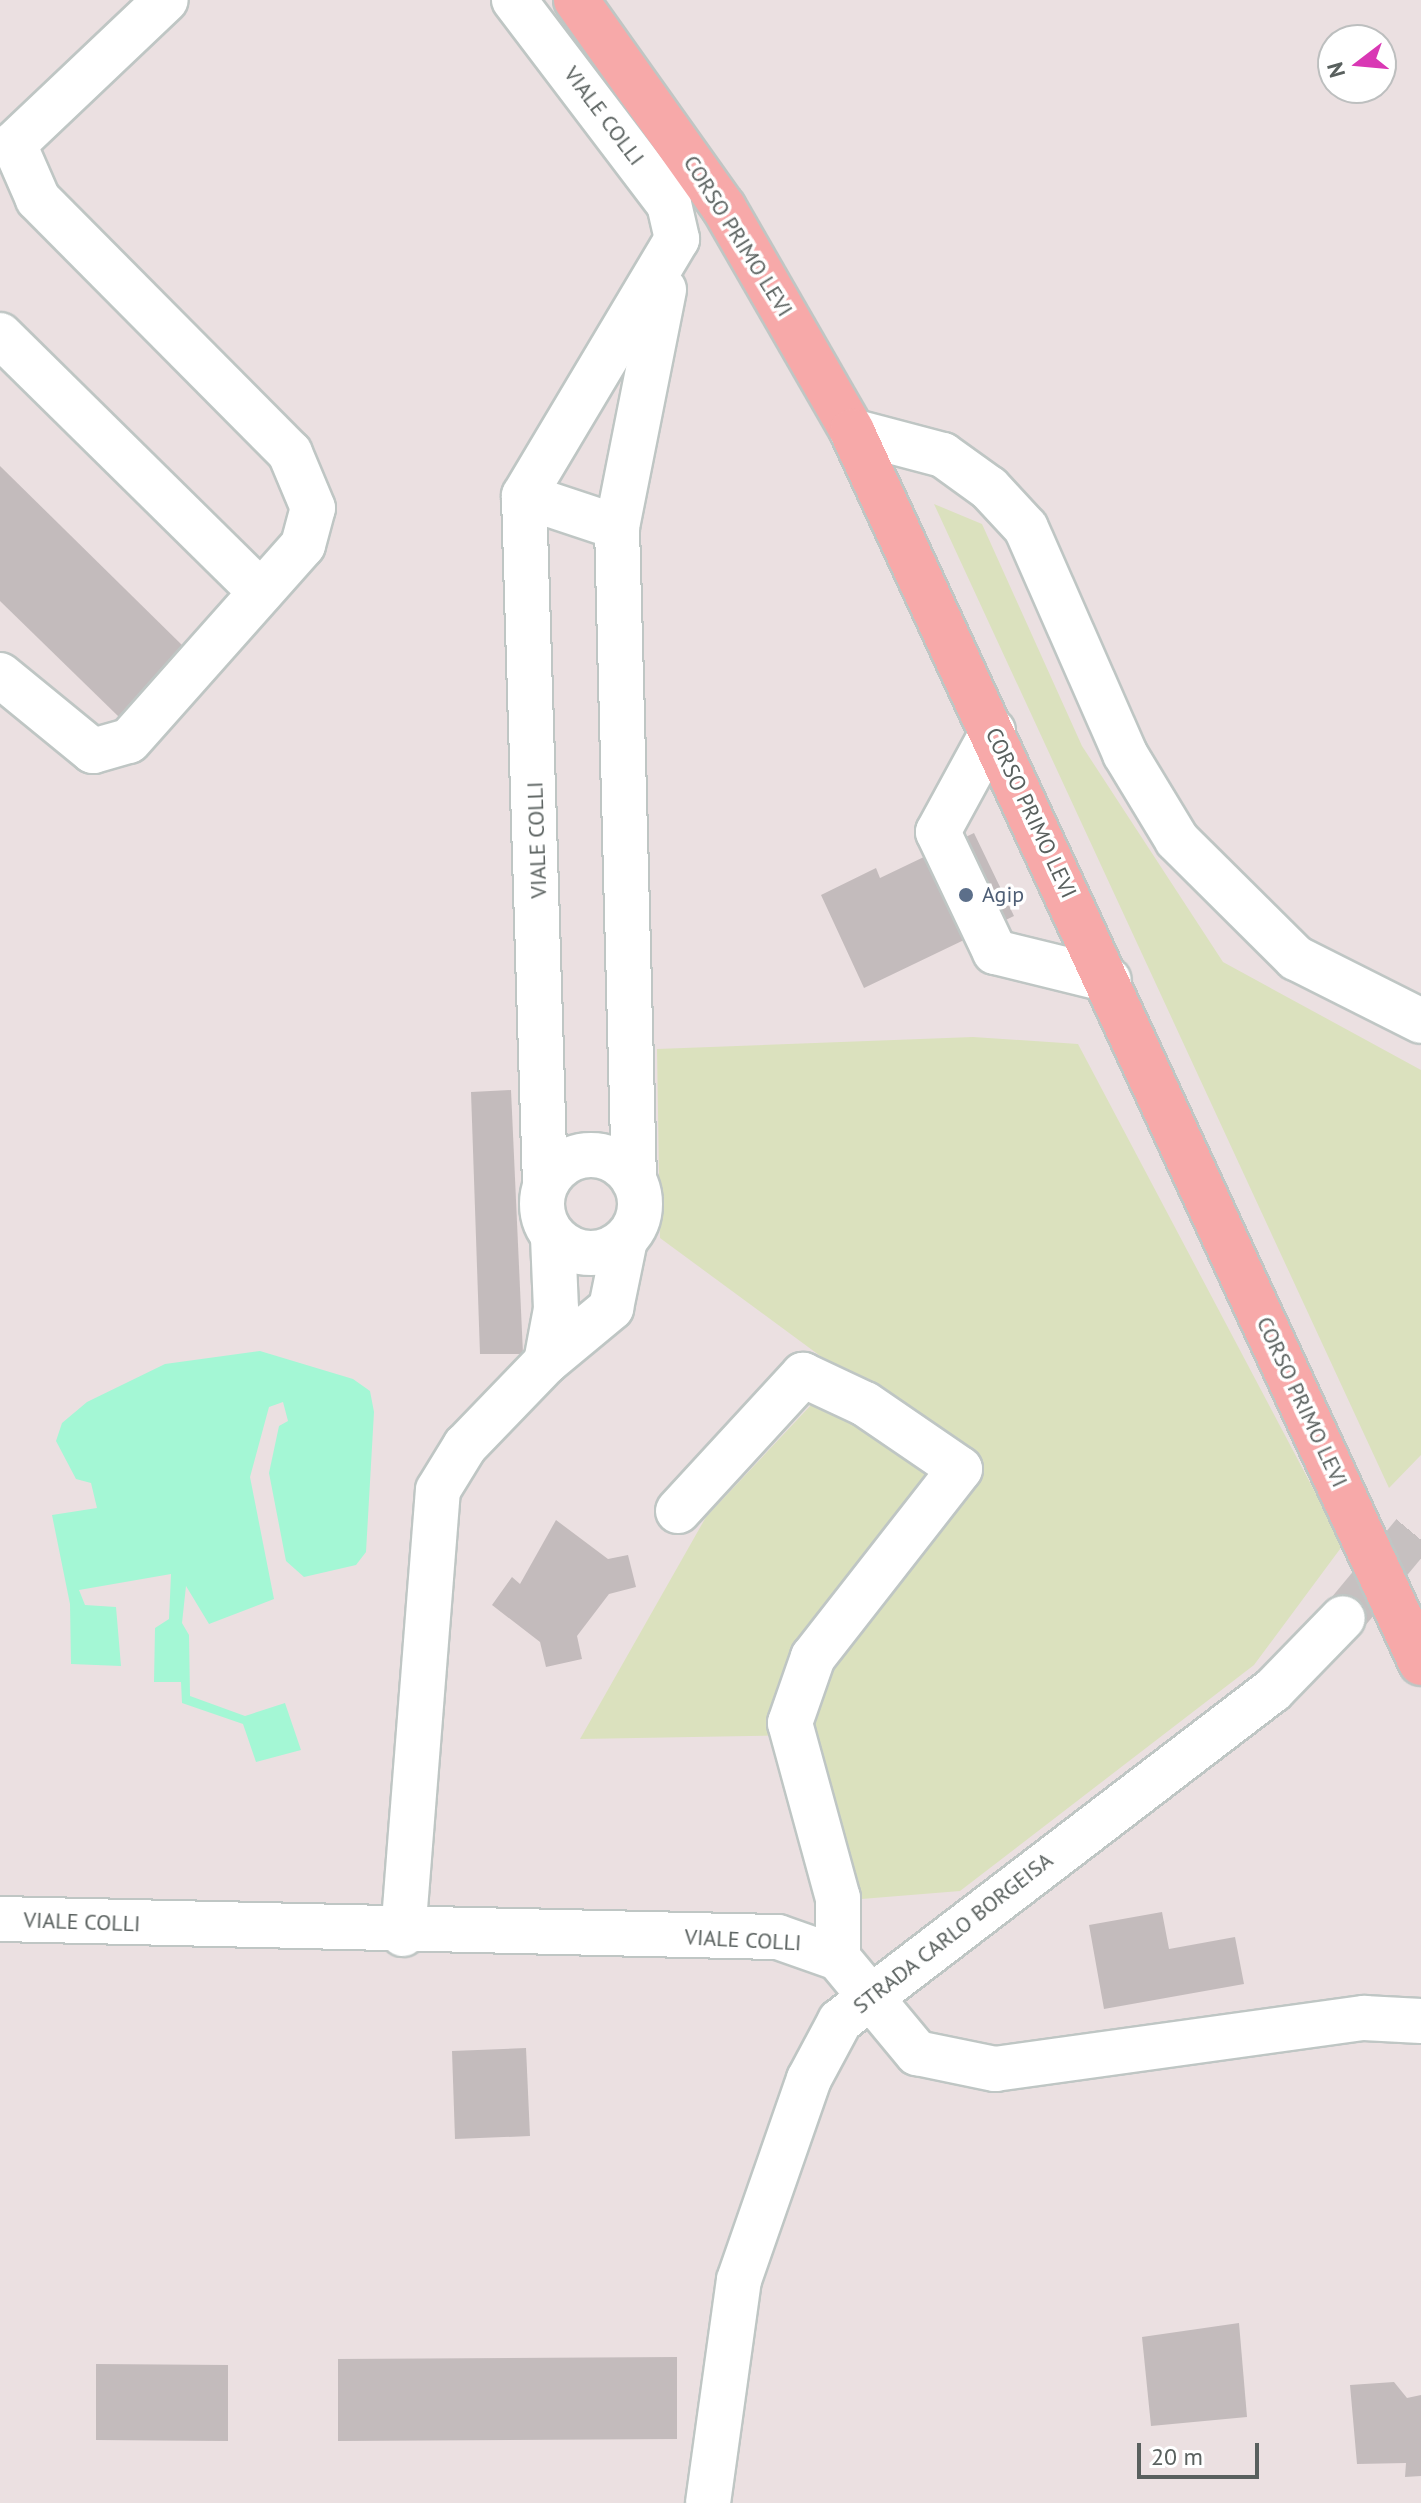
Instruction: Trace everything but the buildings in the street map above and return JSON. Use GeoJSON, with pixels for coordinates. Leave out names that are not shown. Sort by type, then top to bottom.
{"type":"FeatureCollection","features":[{"type":"Feature","properties":{"kind":"main road","name":"CORSO PRIMO LEVI"},"geometry":{"type":"LineString","coordinates":[[576,0],[724,208],[852,431],[1109,980],[1421,1663]]}},
{"type":"Feature","properties":{"kind":"street"},"geometry":{"type":"LineString","coordinates":[[0,675],[93,751],[129,741],[303,545],[313,508],[290,453],[38,199],[5,147],[166,0]]}},
{"type":"Feature","properties":{"kind":"street","name":"VIALE COLLI"},"geometry":{"type":"LineString","coordinates":[[514,0],[669,204],[677,239],[642,373],[617,527],[634,1181]]}},
{"type":"Feature","properties":{"kind":"street"},"geometry":{"type":"LineString","coordinates":[[617,527],[524,496],[677,239]]}},
{"type":"Feature","properties":{"kind":"street"},"geometry":{"type":"LineString","coordinates":[[0,335],[261,592]]}},
{"type":"Feature","properties":{"kind":"street"},"geometry":{"type":"LineString","coordinates":[[852,431],[943,455],[989,488],[1026,528],[1125,754],[1177,840],[1296,958],[1421,1021]]}},
{"type":"Feature","properties":{"kind":"street","name":"VIALE COLLI"},"geometry":{"type":"LineString","coordinates":[[524,496],[545,1184]]}},
{"type":"Feature","properties":{"kind":"street"},"geometry":{"type":"LineString","coordinates":[[993,731],[938,832],[944,845],[995,952],[1109,980]]}},
{"type":"Feature","properties":{"kind":"street"},"geometry":{"type":"LineString","coordinates":[[403,1934],[438,1490],[456,1457],[546,1362],[611,1308],[625,1240],[639,1212],[634,1181],[612,1160],[582,1155],[545,1184],[542,1211],[553,1236],[556,1309],[546,1362]]}},
{"type":"Feature","properties":{"kind":"street"},"geometry":{"type":"LineString","coordinates":[[553,1236],[596,1253],[625,1240]]}},
{"type":"Feature","properties":{"kind":"street"},"geometry":{"type":"LineString","coordinates":[[678,1511],[803,1375],[865,1404],[960,1469],[813,1657],[790,1723],[838,1898],[838,1958],[865,1997],[917,2053],[995,2069],[1364,2018],[1421,2021]]}},
{"type":"Feature","properties":{"kind":"street","name":"STRADA CARLO BORGEISA"},"geometry":{"type":"LineString","coordinates":[[708,2503],[739,2280],[809,2079],[833,2032],[865,1997],[1273,1690],[1343,1618]]}},
{"type":"Feature","properties":{"kind":"street","name":"VIALE COLLI"},"geometry":{"type":"LineString","coordinates":[[0,1919],[403,1934],[778,1937],[838,1958]]}},
{"type":"Feature","properties":{"kind":"street"},"geometry":{"type":"LineString","coordinates":[[1364,2018],[1421,1989]]}},
{"type":"Feature","properties":{"kind":"shaded area"},"geometry":{"type":"Polygon","coordinates":[[[934,504],[982,524],[1082,746],[1223,962],[1421,1070],[1421,1455],[1389,1488],[934,504]]]}},
{"type":"Feature","properties":{"kind":"shaded area"},"geometry":{"type":"Polygon","coordinates":[[[973,1037],[1078,1044],[1343,1545],[1254,1665],[960,1891],[849,1900],[800,1735],[580,1739],[706,1517],[842,1372],[660,1238],[657,1049],[973,1037]]]}},
{"type":"Feature","properties":{"kind":"shaded area"},"geometry":{"type":"Polygon","coordinates":[[[260,1351],[353,1379],[370,1391],[374,1412],[366,1552],[356,1565],[304,1577],[286,1561],[269,1473],[279,1426],[288,1421],[283,1402],[269,1407],[250,1477],[274,1599],[209,1624],[186,1586],[182,1623],[189,1635],[190,1696],[245,1716],[285,1703],[301,1750],[256,1762],[243,1724],[182,1703],[181,1682],[154,1682],[155,1628],[169,1619],[171,1574],[79,1590],[85,1605],[116,1607],[121,1666],[71,1664],[70,1604],[52,1515],[97,1508],[91,1483],[76,1479],[56,1441],[62,1423],[87,1402],[165,1364],[260,1351]]]}},
{"type":"Feature","properties":{"kind":"tunnel"},"geometry":{"type":"LineString","coordinates":[[1343,1618],[1421,1524]]}},
{"type":"Feature","properties":{"kind":"place","name":"Agip"},"geometry":{"type":"Point","coordinates":[966,895]}}]}
